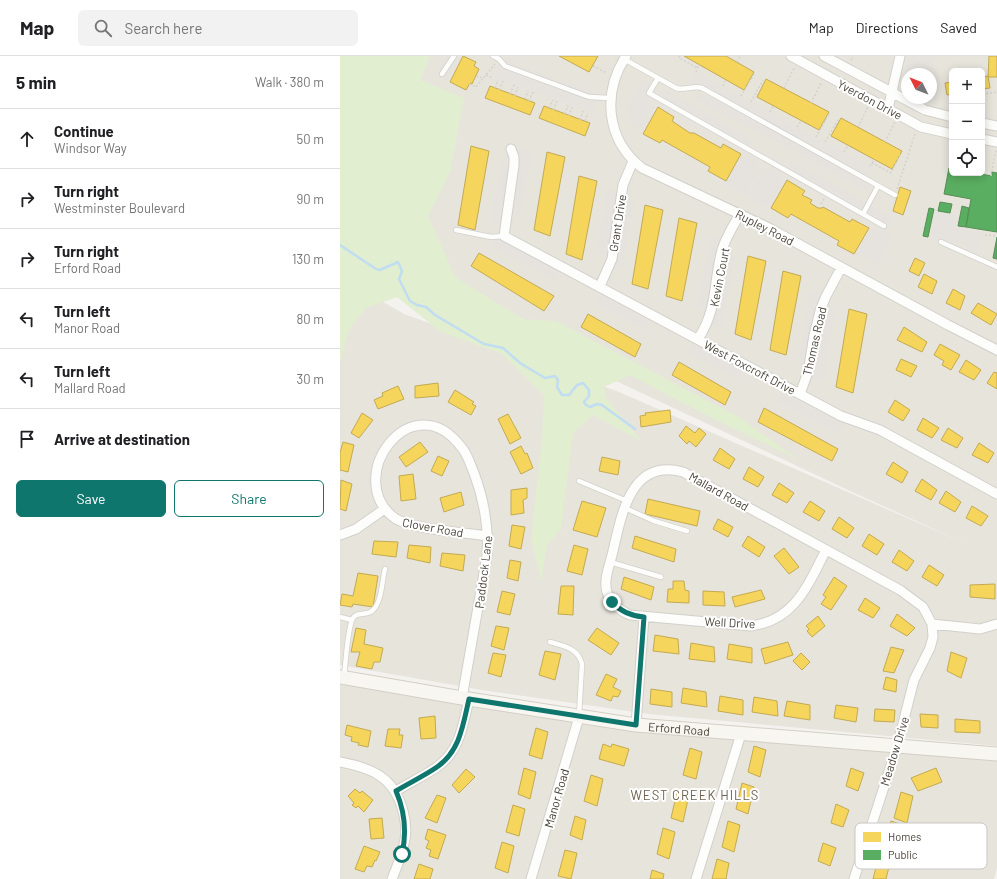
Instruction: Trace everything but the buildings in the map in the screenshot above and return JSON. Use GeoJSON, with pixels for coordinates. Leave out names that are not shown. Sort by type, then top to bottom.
{"type":"FeatureCollection","features":[{"type":"Feature","properties":{"kind":"street","name":"Yverdon Drive"},"geometry":{"type":"LineString","coordinates":[[791,56],[927,129],[949,133]]}},
{"type":"Feature","properties":{"kind":"street","name":"Yverdon Drive"},"geometry":{"type":"LineString","coordinates":[[824,56],[929,112],[949,116]]}},
{"type":"Feature","properties":{"kind":"street"},"geometry":{"type":"LineString","coordinates":[[888,109],[900,56]]}},
{"type":"Feature","properties":{"kind":"street","name":"Rupley Road"},"geometry":{"type":"LineString","coordinates":[[625,57],[616,71],[610,98],[614,126],[618,138],[633,161],[652,175],[740,214],[997,350]]}},
{"type":"Feature","properties":{"kind":"street"},"geometry":{"type":"LineString","coordinates":[[985,124],[997,126]]}},
{"type":"Feature","properties":{"kind":"street"},"geometry":{"type":"LineString","coordinates":[[985,140],[997,142]]}},
{"type":"Feature","properties":{"kind":"street"},"geometry":{"type":"LineString","coordinates":[[504,236],[514,165],[514,157],[511,149]]}},
{"type":"Feature","properties":{"kind":"street","name":"Grant Drive"},"geometry":{"type":"LineString","coordinates":[[600,286],[612,259],[623,186],[633,161]]}},
{"type":"Feature","properties":{"kind":"street","name":"Kevin Court"},"geometry":{"type":"LineString","coordinates":[[698,339],[707,325],[711,314],[722,251],[740,214]]}},
{"type":"Feature","properties":{"kind":"street","name":"West Foxcroft Drive"},"geometry":{"type":"LineString","coordinates":[[504,236],[841,416],[880,430],[997,494]]}},
{"type":"Feature","properties":{"kind":"street","name":"Thomas Road"},"geometry":{"type":"LineString","coordinates":[[800,394],[808,372],[814,335],[820,311],[826,296],[842,268]]}},
{"type":"Feature","properties":{"kind":"street","name":"Paddock Lane"},"geometry":{"type":"LineString","coordinates":[[383,510],[373,496],[369,477],[372,460],[376,450],[383,441],[396,431],[415,426],[432,427],[449,435],[467,454],[483,502],[488,536],[487,556],[477,617],[463,728],[451,753],[436,768],[396,791]]}},
{"type":"Feature","properties":{"kind":"street","name":"Mallard Road"},"geometry":{"type":"LineString","coordinates":[[644,617],[630,615],[622,611],[612,602],[606,589],[606,578],[626,504],[636,484],[649,474],[662,470],[676,470],[683,472],[908,595],[923,607],[932,624]]}},
{"type":"Feature","properties":{"kind":"street"},"geometry":{"type":"LineString","coordinates":[[340,535],[356,530],[383,510]]}},
{"type":"Feature","properties":{"kind":"street","name":"Clover Road"},"geometry":{"type":"LineString","coordinates":[[383,510],[397,520],[410,524],[488,536]]}},
{"type":"Feature","properties":{"kind":"street","name":"Well Drive"},"geometry":{"type":"LineString","coordinates":[[644,617],[751,626],[770,622],[781,617],[794,604],[810,581],[826,550]]}},
{"type":"Feature","properties":{"kind":"street"},"geometry":{"type":"LineString","coordinates":[[636,725],[644,617]]}},
{"type":"Feature","properties":{"kind":"street"},"geometry":{"type":"LineString","coordinates":[[932,624],[980,629],[997,624]]}},
{"type":"Feature","properties":{"kind":"street","name":"Meadow Drive"},"geometry":{"type":"LineString","coordinates":[[872,823],[897,747],[914,680],[930,648],[933,637],[932,624]]}},
{"type":"Feature","properties":{"kind":"street","name":"Erford Road"},"geometry":{"type":"LineString","coordinates":[[342,677],[466,699],[636,725],[997,754]]}},
{"type":"Feature","properties":{"kind":"street","name":"Manor Road"},"geometry":{"type":"LineString","coordinates":[[532,879],[579,717]]}},
{"type":"Feature","properties":{"kind":"street"},"geometry":{"type":"LineString","coordinates":[[696,879],[741,734]]}},
{"type":"Feature","properties":{"kind":"street"},"geometry":{"type":"LineString","coordinates":[[340,762],[361,766],[381,776],[396,791],[406,828],[402,854],[392,879]]}},
{"type":"Feature","properties":{"kind":"street","name":"Meadow Drive"},"geometry":{"type":"LineString","coordinates":[[854,879],[857,869]]}},
{"type":"Feature","properties":{"kind":"lane"},"geometry":{"type":"LineString","coordinates":[[442,74],[454,56]]}},
{"type":"Feature","properties":{"kind":"lane"},"geometry":{"type":"LineString","coordinates":[[493,56],[499,59],[505,66],[589,97],[610,98]]}},
{"type":"Feature","properties":{"kind":"lane"},"geometry":{"type":"LineString","coordinates":[[625,57],[658,78],[679,89],[696,87],[702,88],[895,195]]}},
{"type":"Feature","properties":{"kind":"lane"},"geometry":{"type":"LineString","coordinates":[[658,78],[649,93],[884,226]]}},
{"type":"Feature","properties":{"kind":"lane"},"geometry":{"type":"LineString","coordinates":[[863,214],[878,186]]}},
{"type":"Feature","properties":{"kind":"lane"},"geometry":{"type":"LineString","coordinates":[[456,230],[491,237],[504,236]]}},
{"type":"Feature","properties":{"kind":"lane"},"geometry":{"type":"LineString","coordinates":[[941,242],[997,267]]}},
{"type":"Feature","properties":{"kind":"lane"},"geometry":{"type":"LineString","coordinates":[[579,481],[626,504],[654,522],[687,531]]}},
{"type":"Feature","properties":{"kind":"lane"},"geometry":{"type":"LineString","coordinates":[[610,562],[661,577]]}},
{"type":"Feature","properties":{"kind":"lane"},"geometry":{"type":"LineString","coordinates":[[342,677],[352,620],[355,615],[359,613],[371,612],[374,610],[378,603],[385,569]]}},
{"type":"Feature","properties":{"kind":"lane"},"geometry":{"type":"LineString","coordinates":[[340,617],[352,620]]}},
{"type":"Feature","properties":{"kind":"lane"},"geometry":{"type":"LineString","coordinates":[[550,642],[573,649],[581,658],[582,664],[579,717]]}},
{"type":"Feature","properties":{"kind":"path"},"geometry":{"type":"LineString","coordinates":[[680,56],[679,58],[698,68]]}},
{"type":"Feature","properties":{"kind":"path"},"geometry":{"type":"LineString","coordinates":[[737,62],[740,56]]}},
{"type":"Feature","properties":{"kind":"path"},"geometry":{"type":"LineString","coordinates":[[469,84],[476,87],[495,64]]}},
{"type":"Feature","properties":{"kind":"path"},"geometry":{"type":"LineString","coordinates":[[696,72],[700,64]]}},
{"type":"Feature","properties":{"kind":"path"},"geometry":{"type":"LineString","coordinates":[[593,66],[607,73]]}},
{"type":"Feature","properties":{"kind":"path"},"geometry":{"type":"LineString","coordinates":[[784,88],[794,67]]}},
{"type":"Feature","properties":{"kind":"path"},"geometry":{"type":"LineString","coordinates":[[741,96],[754,74]]}},
{"type":"Feature","properties":{"kind":"path"},"geometry":{"type":"LineString","coordinates":[[486,75],[493,78]]}},
{"type":"Feature","properties":{"kind":"path"},"geometry":{"type":"LineString","coordinates":[[476,76],[483,78]]}},
{"type":"Feature","properties":{"kind":"path"},"geometry":{"type":"LineString","coordinates":[[723,86],[726,79]]}},
{"type":"Feature","properties":{"kind":"path"},"geometry":{"type":"LineString","coordinates":[[495,88],[498,80]]}},
{"type":"Feature","properties":{"kind":"path"},"geometry":{"type":"LineString","coordinates":[[751,102],[764,80]]}},
{"type":"Feature","properties":{"kind":"path"},"geometry":{"type":"LineString","coordinates":[[499,90],[502,81]]}},
{"type":"Feature","properties":{"kind":"path"},"geometry":{"type":"LineString","coordinates":[[811,103],[822,82]]}},
{"type":"Feature","properties":{"kind":"path"},"geometry":{"type":"LineString","coordinates":[[510,94],[514,85]]}},
{"type":"Feature","properties":{"kind":"path"},"geometry":{"type":"LineString","coordinates":[[515,96],[518,87]]}},
{"type":"Feature","properties":{"kind":"path"},"geometry":{"type":"LineString","coordinates":[[525,99],[528,91]]}},
{"type":"Feature","properties":{"kind":"path"},"geometry":{"type":"LineString","coordinates":[[530,101],[533,92]]}},
{"type":"Feature","properties":{"kind":"path"},"geometry":{"type":"LineString","coordinates":[[985,94],[997,92]]}},
{"type":"Feature","properties":{"kind":"path"},"geometry":{"type":"LineString","coordinates":[[549,108],[552,100]]}},
{"type":"Feature","properties":{"kind":"path"},"geometry":{"type":"LineString","coordinates":[[553,110],[556,101]]}},
{"type":"Feature","properties":{"kind":"path"},"geometry":{"type":"LineString","coordinates":[[565,114],[568,105]]}},
{"type":"Feature","properties":{"kind":"path"},"geometry":{"type":"LineString","coordinates":[[770,112],[773,106]]}},
{"type":"Feature","properties":{"kind":"path"},"geometry":{"type":"LineString","coordinates":[[569,116],[572,107]]}},
{"type":"Feature","properties":{"kind":"path"},"geometry":{"type":"LineString","coordinates":[[858,127],[868,107]]}},
{"type":"Feature","properties":{"kind":"path"},"geometry":{"type":"LineString","coordinates":[[580,120],[583,111]]}},
{"type":"Feature","properties":{"kind":"path"},"geometry":{"type":"LineString","coordinates":[[585,121],[588,113]]}},
{"type":"Feature","properties":{"kind":"path"},"geometry":{"type":"LineString","coordinates":[[816,137],[829,114]]}},
{"type":"Feature","properties":{"kind":"path"},"geometry":{"type":"LineString","coordinates":[[825,142],[838,120]]}},
{"type":"Feature","properties":{"kind":"path"},"geometry":{"type":"LineString","coordinates":[[797,127],[801,121]]}},
{"type":"Feature","properties":{"kind":"path"},"geometry":{"type":"LineString","coordinates":[[885,142],[896,122]]}},
{"type":"Feature","properties":{"kind":"path"},"geometry":{"type":"LineString","coordinates":[[895,195],[917,130]]}},
{"type":"Feature","properties":{"kind":"path"},"geometry":{"type":"LineString","coordinates":[[844,152],[848,145]]}},
{"type":"Feature","properties":{"kind":"path"},"geometry":{"type":"LineString","coordinates":[[991,176],[997,146]]}},
{"type":"Feature","properties":{"kind":"path"},"geometry":{"type":"LineString","coordinates":[[872,163],[891,172],[901,153]]}},
{"type":"Feature","properties":{"kind":"path"},"geometry":{"type":"LineString","coordinates":[[870,166],[874,159]]}},
{"type":"Feature","properties":{"kind":"path"},"geometry":{"type":"LineString","coordinates":[[992,170],[997,171]]}},
{"type":"Feature","properties":{"kind":"path"},"geometry":{"type":"LineString","coordinates":[[821,204],[825,198]]}},
{"type":"Feature","properties":{"kind":"path"},"geometry":{"type":"LineString","coordinates":[[985,235],[997,236]]}},
{"type":"Feature","properties":{"kind":"shaded area"},"geometry":{"type":"Polygon","coordinates":[[[419,56],[997,56],[997,746],[649,714],[482,690],[340,665],[340,277],[404,314],[619,392],[969,545],[848,490],[420,289],[419,56]]]}},
{"type":"Feature","properties":{"kind":"shaded area"},"geometry":{"type":"Polygon","coordinates":[[[446,56],[460,56],[448,80],[437,75],[446,56]]]}},
{"type":"Feature","properties":{"kind":"shaded area"},"geometry":{"type":"Polygon","coordinates":[[[501,56],[514,60],[516,65],[599,94],[592,113],[494,77],[501,56]]]}},
{"type":"Feature","properties":{"kind":"shaded area"},"geometry":{"type":"Polygon","coordinates":[[[909,56],[935,56],[932,68],[906,68],[909,56]]]}},
{"type":"Feature","properties":{"kind":"shaded area"},"geometry":{"type":"Polygon","coordinates":[[[694,71],[872,167],[866,179],[871,182],[867,191],[696,100],[701,89],[688,82],[694,71]]]}},
{"type":"Feature","properties":{"kind":"shaded area"},"geometry":{"type":"Polygon","coordinates":[[[643,79],[654,85],[653,88],[664,94],[667,90],[753,140],[750,147],[787,167],[791,161],[894,218],[886,233],[892,237],[877,266],[856,254],[871,229],[876,232],[879,228],[781,172],[778,176],[784,180],[768,209],[748,197],[764,168],[770,172],[772,167],[758,159],[755,164],[762,167],[746,196],[725,184],[741,155],[748,159],[750,155],[652,99],[650,102],[655,106],[642,129],[628,121],[631,114],[625,111],[643,79]]]}},
{"type":"Feature","properties":{"kind":"shaded area"},"geometry":{"type":"Polygon","coordinates":[[[518,149],[532,152],[520,216],[507,214],[505,226],[490,223],[502,163],[515,166],[518,149]]]}},
{"type":"Feature","properties":{"kind":"shaded area"},"geometry":{"type":"Polygon","coordinates":[[[607,190],[622,192],[621,197],[634,199],[622,270],[610,268],[611,256],[596,253],[607,190]]]}},
{"type":"Feature","properties":{"kind":"shaded area"},"geometry":{"type":"Polygon","coordinates":[[[936,211],[958,215],[956,228],[983,234],[977,255],[965,253],[966,245],[930,238],[936,211]]]}},
{"type":"Feature","properties":{"kind":"shaded area"},"geometry":{"type":"Polygon","coordinates":[[[499,233],[563,267],[555,281],[491,246],[499,233]]]}},
{"type":"Feature","properties":{"kind":"shaded area"},"geometry":{"type":"Polygon","coordinates":[[[710,237],[724,240],[722,253],[735,255],[722,327],[710,324],[712,311],[697,308],[710,237]]]}},
{"type":"Feature","properties":{"kind":"shaded area"},"geometry":{"type":"Polygon","coordinates":[[[603,288],[653,315],[645,330],[595,302],[603,288]]]}},
{"type":"Feature","properties":{"kind":"shaded area"},"geometry":{"type":"Polygon","coordinates":[[[810,292],[824,295],[822,308],[835,310],[824,380],[809,378],[811,367],[798,365],[810,292]]]}},
{"type":"Feature","properties":{"kind":"shaded area"},"geometry":{"type":"Polygon","coordinates":[[[695,338],[745,365],[737,379],[687,352],[695,338]]]}},
{"type":"Feature","properties":{"kind":"shaded area"},"geometry":{"type":"Polygon","coordinates":[[[785,386],[848,419],[840,434],[777,401],[785,386]]]}},
{"type":"Feature","properties":{"kind":"shaded area"},"geometry":{"type":"Polygon","coordinates":[[[340,678],[570,718],[997,755],[997,868],[994,879],[340,879],[340,678]]]}},
{"type":"Feature","properties":{"kind":"green space"},"geometry":{"type":"Polygon","coordinates":[[[340,56],[430,56],[421,80],[464,98],[450,172],[428,216],[455,277],[523,319],[556,321],[739,417],[799,460],[706,415],[630,375],[604,387],[606,398],[641,441],[593,415],[573,433],[561,529],[547,545],[541,582],[531,538],[542,438],[544,395],[502,354],[441,332],[397,297],[366,308],[349,330],[340,362],[340,56]]]}},
{"type":"Feature","properties":{"kind":"waterway"},"geometry":{"type":"LineString","coordinates":[[340,245],[376,269],[380,270],[398,262],[402,271],[399,279],[410,301],[417,305],[426,307],[435,315],[484,344],[503,348],[520,363],[545,378],[555,376],[558,380],[557,387],[562,395],[569,395],[577,385],[583,383],[589,390],[589,396],[584,402],[586,405],[590,407],[597,404],[602,405],[635,429]]}},
{"type":"Feature","properties":{"kind":"district","name":"WEST CREEK HILLS"},"geometry":{"type":"Point","coordinates":[695,795]}},
{"type":"Feature","properties":{"kind":"route"},"geometry":{"type":"LineString","coordinates":[[402,854],[405,843],[406,828],[400,799],[396,791],[436,768],[455,748],[463,728],[469,699],[636,725],[644,617],[630,615],[615,606],[612,602]]}}]}
